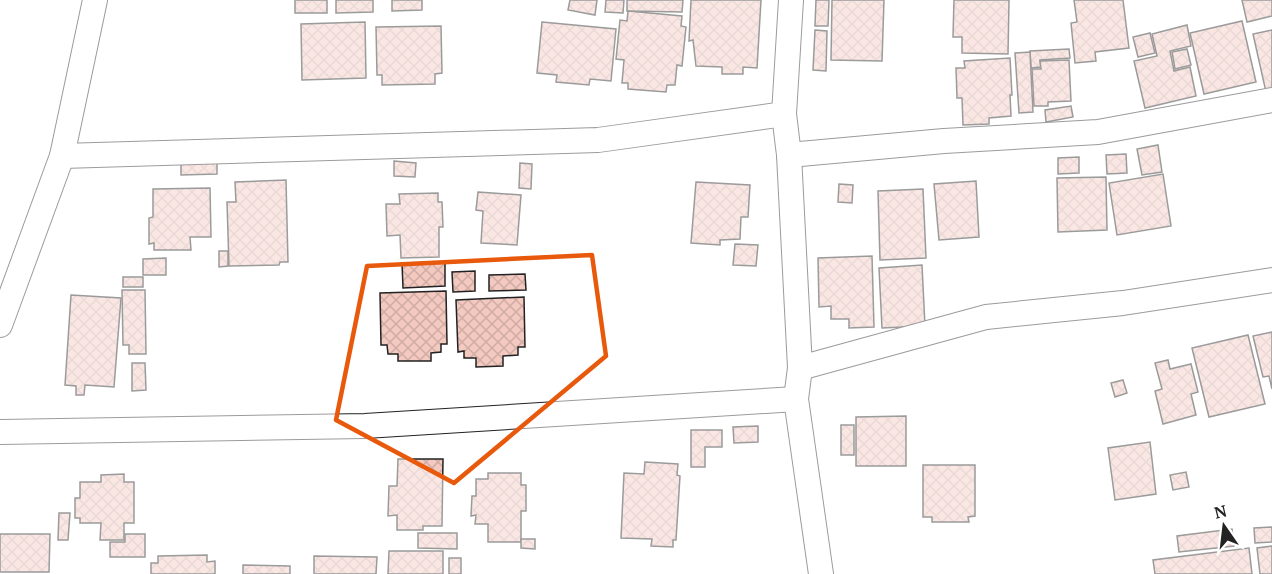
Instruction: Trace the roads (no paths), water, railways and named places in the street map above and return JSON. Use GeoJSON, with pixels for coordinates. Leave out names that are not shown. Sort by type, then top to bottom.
{"type":"FeatureCollection","features":[{"type":"Feature","properties":{"kind":"street"},"geometry":{"type":"LineString","coordinates":[[0,325],[62,156],[95,0]]}},
{"type":"Feature","properties":{"kind":"street"},"geometry":{"type":"LineString","coordinates":[[791,0],[784,114],[789,155],[800,368],[796,399],[821,574]]}},
{"type":"Feature","properties":{"kind":"street"},"geometry":{"type":"LineString","coordinates":[[789,155],[944,141],[1098,132],[1272,100]]}},
{"type":"Feature","properties":{"kind":"street"},"geometry":{"type":"LineString","coordinates":[[62,156],[598,140],[784,114]]}},
{"type":"Feature","properties":{"kind":"street"},"geometry":{"type":"LineString","coordinates":[[800,368],[986,317],[1123,303],[1272,280]]}},
{"type":"Feature","properties":{"kind":"street"},"geometry":{"type":"LineString","coordinates":[[0,432],[365,426],[796,399]]}}]}
